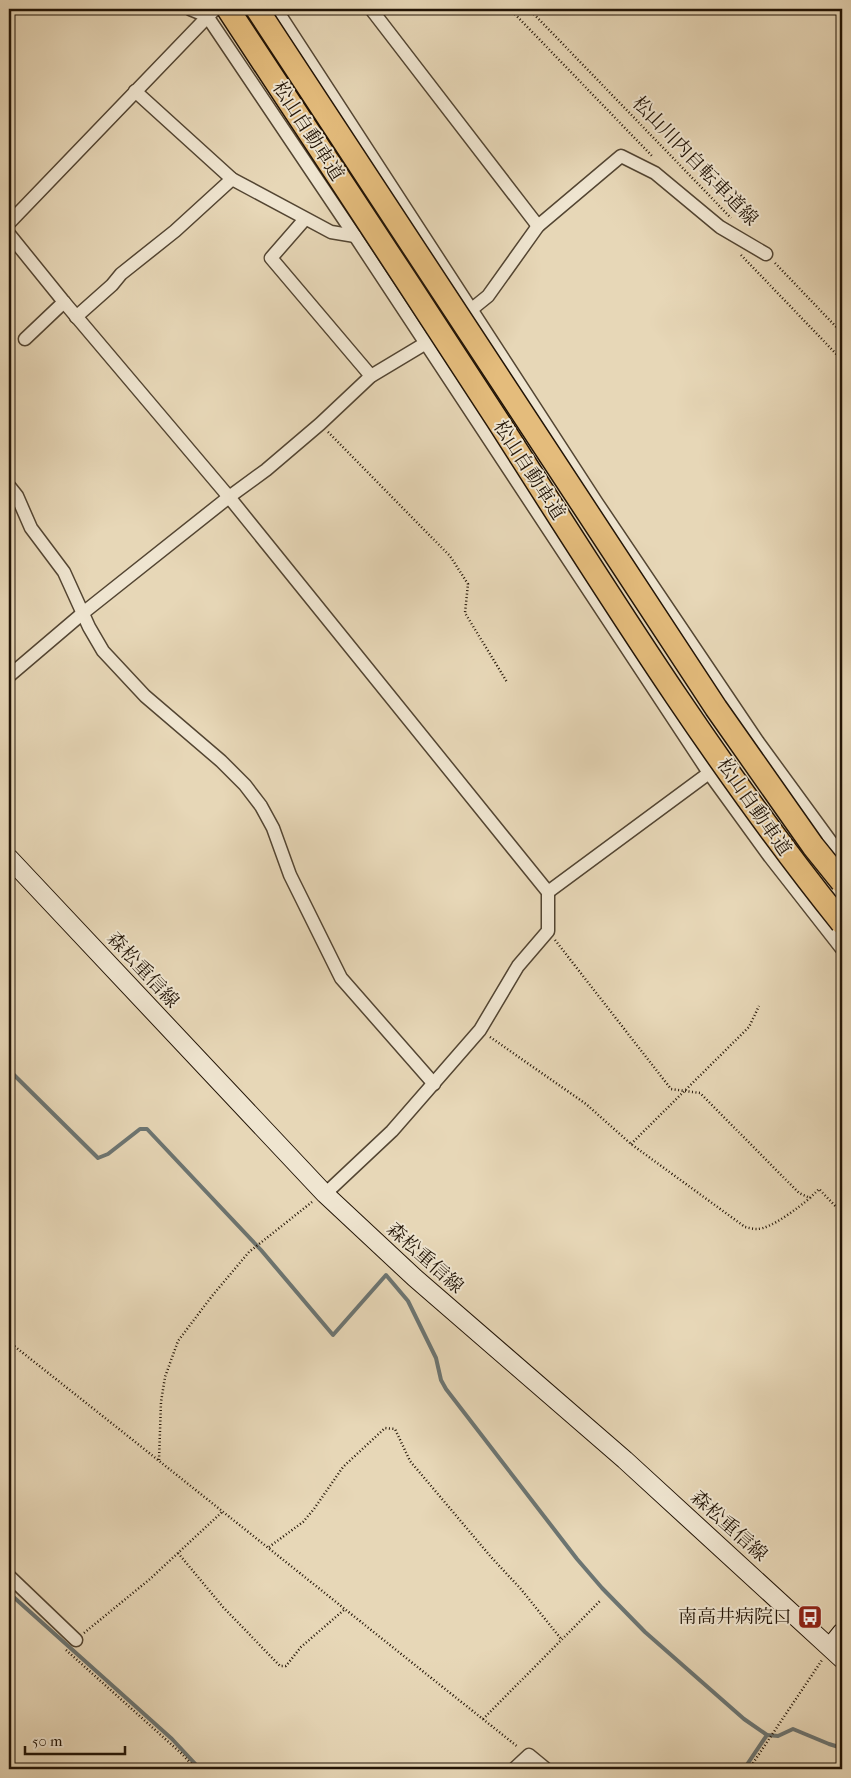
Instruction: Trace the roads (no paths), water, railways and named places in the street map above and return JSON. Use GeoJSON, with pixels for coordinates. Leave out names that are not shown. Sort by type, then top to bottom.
{"type":"FeatureCollection","features":[{"type":"Feature","properties":{"kind":"highway","name":"松山自動車道"},"geometry":{"type":"LineString","coordinates":[[257,9],[716,708],[813,846],[842,882]]}},
{"type":"Feature","properties":{"kind":"highway","name":"松山自動車道"},"geometry":{"type":"LineString","coordinates":[[216,11],[418,297],[623,615],[695,722],[791,860],[842,923]]}},
{"type":"Feature","properties":{"kind":"main road","name":"森松重信線"},"geometry":{"type":"LineString","coordinates":[[9,860],[325,1194],[415,1278],[625,1460],[836,1653]]}},
{"type":"Feature","properties":{"kind":"main road"},"geometry":{"type":"LineString","coordinates":[[836,1653],[842,1632]]}},
{"type":"Feature","properties":{"kind":"street"},"geometry":{"type":"LineString","coordinates":[[190,9],[216,11]]}},
{"type":"Feature","properties":{"kind":"street"},"geometry":{"type":"LineString","coordinates":[[276,9],[597,503],[758,742],[842,857]]}},
{"type":"Feature","properties":{"kind":"street"},"geometry":{"type":"LineString","coordinates":[[371,9],[538,226]]}},
{"type":"Feature","properties":{"kind":"street"},"geometry":{"type":"LineString","coordinates":[[9,224],[135,91],[216,11]]}},
{"type":"Feature","properties":{"kind":"street"},"geometry":{"type":"LineString","coordinates":[[216,11],[355,236],[709,773],[770,857],[842,949]]}},
{"type":"Feature","properties":{"kind":"street"},"geometry":{"type":"LineString","coordinates":[[135,91],[232,179],[331,232],[355,236]]}},
{"type":"Feature","properties":{"kind":"street"},"geometry":{"type":"LineString","coordinates":[[9,676],[83,613],[229,497],[266,470],[320,424],[371,376],[425,344],[473,310],[488,296],[538,226],[621,156],[655,173],[720,227],[766,254]]}},
{"type":"Feature","properties":{"kind":"street"},"geometry":{"type":"LineString","coordinates":[[76,317],[112,286],[121,274],[175,231],[232,179]]}},
{"type":"Feature","properties":{"kind":"street"},"geometry":{"type":"LineString","coordinates":[[305,219],[271,258],[371,376]]}},
{"type":"Feature","properties":{"kind":"street"},"geometry":{"type":"LineString","coordinates":[[9,234],[76,317],[229,497],[548,892],[548,931],[518,966],[480,1030],[392,1131],[325,1194]]}},
{"type":"Feature","properties":{"kind":"street"},"geometry":{"type":"LineString","coordinates":[[25,339],[64,302]]}},
{"type":"Feature","properties":{"kind":"street"},"geometry":{"type":"LineString","coordinates":[[9,486],[17,496],[31,528],[64,572],[89,627],[103,651],[145,696],[221,761],[245,785],[261,806],[273,828],[290,876],[341,978],[434,1084]]}},
{"type":"Feature","properties":{"kind":"street"},"geometry":{"type":"LineString","coordinates":[[548,892],[709,773]]}},
{"type":"Feature","properties":{"kind":"street"},"geometry":{"type":"LineString","coordinates":[[9,1576],[76,1640]]}},
{"type":"Feature","properties":{"kind":"street"},"geometry":{"type":"LineString","coordinates":[[514,1769],[529,1756],[546,1769]]}},
{"type":"Feature","properties":{"kind":"waterway"},"geometry":{"type":"LineString","coordinates":[[9,1070],[98,1158],[108,1154],[140,1129],[147,1129],[261,1250],[333,1335],[386,1275],[408,1301],[436,1358],[441,1380],[446,1389],[577,1559],[602,1588],[645,1632],[744,1719],[767,1735],[778,1736],[793,1729],[842,1748]]}},
{"type":"Feature","properties":{"kind":"waterway"},"geometry":{"type":"LineString","coordinates":[[9,1593],[172,1739],[200,1769]]}},
{"type":"Feature","properties":{"kind":"waterway"},"geometry":{"type":"LineString","coordinates":[[744,1769],[767,1735]]}},
{"type":"Feature","properties":{"kind":"place","name":"南高井病院口"},"geometry":{"type":"Point","coordinates":[810,1617]}}]}
